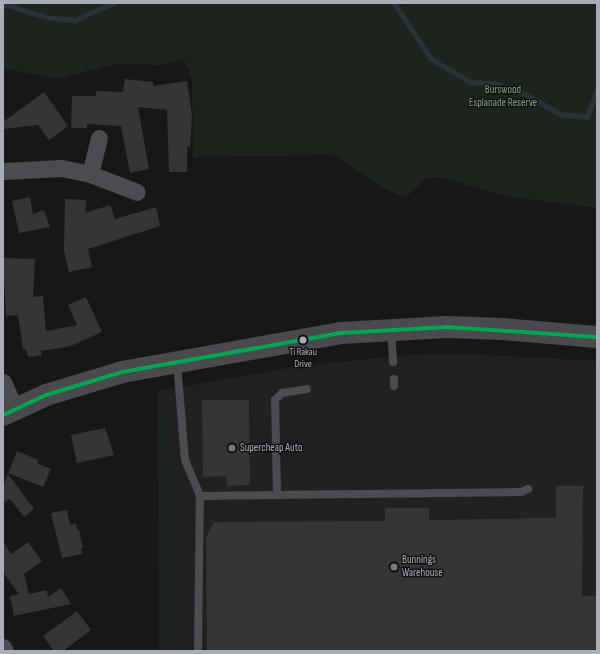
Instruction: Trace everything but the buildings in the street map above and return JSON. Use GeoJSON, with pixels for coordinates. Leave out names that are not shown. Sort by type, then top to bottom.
{"type":"FeatureCollection","features":[{"type":"Feature","properties":{"kind":"street"},"geometry":{"type":"LineString","coordinates":[[90,174],[99,138]]}},
{"type":"Feature","properties":{"kind":"street"},"geometry":{"type":"LineString","coordinates":[[3,171],[62,168],[90,174],[136,192]]}},
{"type":"Feature","properties":{"kind":"street"},"geometry":{"type":"LineString","coordinates":[[3,382],[9,412],[84,382],[177,361],[341,333],[391,329],[481,328],[597,337]]}},
{"type":"Feature","properties":{"kind":"street"},"geometry":{"type":"LineString","coordinates":[[3,647],[5,651]]}},
{"type":"Feature","properties":{"kind":"lane"},"geometry":{"type":"LineString","coordinates":[[391,329],[393,362]]}},
{"type":"Feature","properties":{"kind":"lane"},"geometry":{"type":"LineString","coordinates":[[177,361],[185,460],[200,496],[198,651]]}},
{"type":"Feature","properties":{"kind":"lane"},"geometry":{"type":"LineString","coordinates":[[277,494],[275,400],[282,392],[307,389]]}},
{"type":"Feature","properties":{"kind":"lane"},"geometry":{"type":"LineString","coordinates":[[200,496],[521,492],[528,489]]}},
{"type":"Feature","properties":{"kind":"shaded area"},"geometry":{"type":"Polygon","coordinates":[[[472,354],[597,361],[597,651],[159,651],[158,391],[300,366],[406,355],[472,354]]]}},
{"type":"Feature","properties":{"kind":"green space","name":"Burswood Esplanade Reserve"},"geometry":{"type":"Polygon","coordinates":[[[3,3],[597,3],[597,208],[505,196],[439,177],[426,179],[405,198],[380,186],[333,155],[193,157],[192,79],[184,60],[162,65],[116,64],[56,79],[3,68],[3,3]]]}},
{"type":"Feature","properties":{"kind":"green space"},"geometry":{"type":"Polygon","coordinates":[[[163,404],[168,404],[173,462],[175,651],[163,651],[163,404]]]}},
{"type":"Feature","properties":{"kind":"waterway"},"geometry":{"type":"LineString","coordinates":[[3,4],[46,17],[75,20],[113,3]]}},
{"type":"Feature","properties":{"kind":"waterway"},"geometry":{"type":"LineString","coordinates":[[394,3],[431,59],[471,82],[497,84],[527,95],[560,114],[587,117],[597,89]]}},
{"type":"Feature","properties":{"kind":"transit line"},"geometry":{"type":"LineString","coordinates":[[3,415],[46,395],[122,372],[341,333],[447,327],[597,337]]}},
{"type":"Feature","properties":{"kind":"place","name":"Ti Rakau Drive"},"geometry":{"type":"Point","coordinates":[303,340]}},
{"type":"Feature","properties":{"kind":"place","name":"Supercheap Auto"},"geometry":{"type":"Point","coordinates":[232,448]}},
{"type":"Feature","properties":{"kind":"place","name":"Bunnings Warehouse"},"geometry":{"type":"Point","coordinates":[394,567]}}]}
